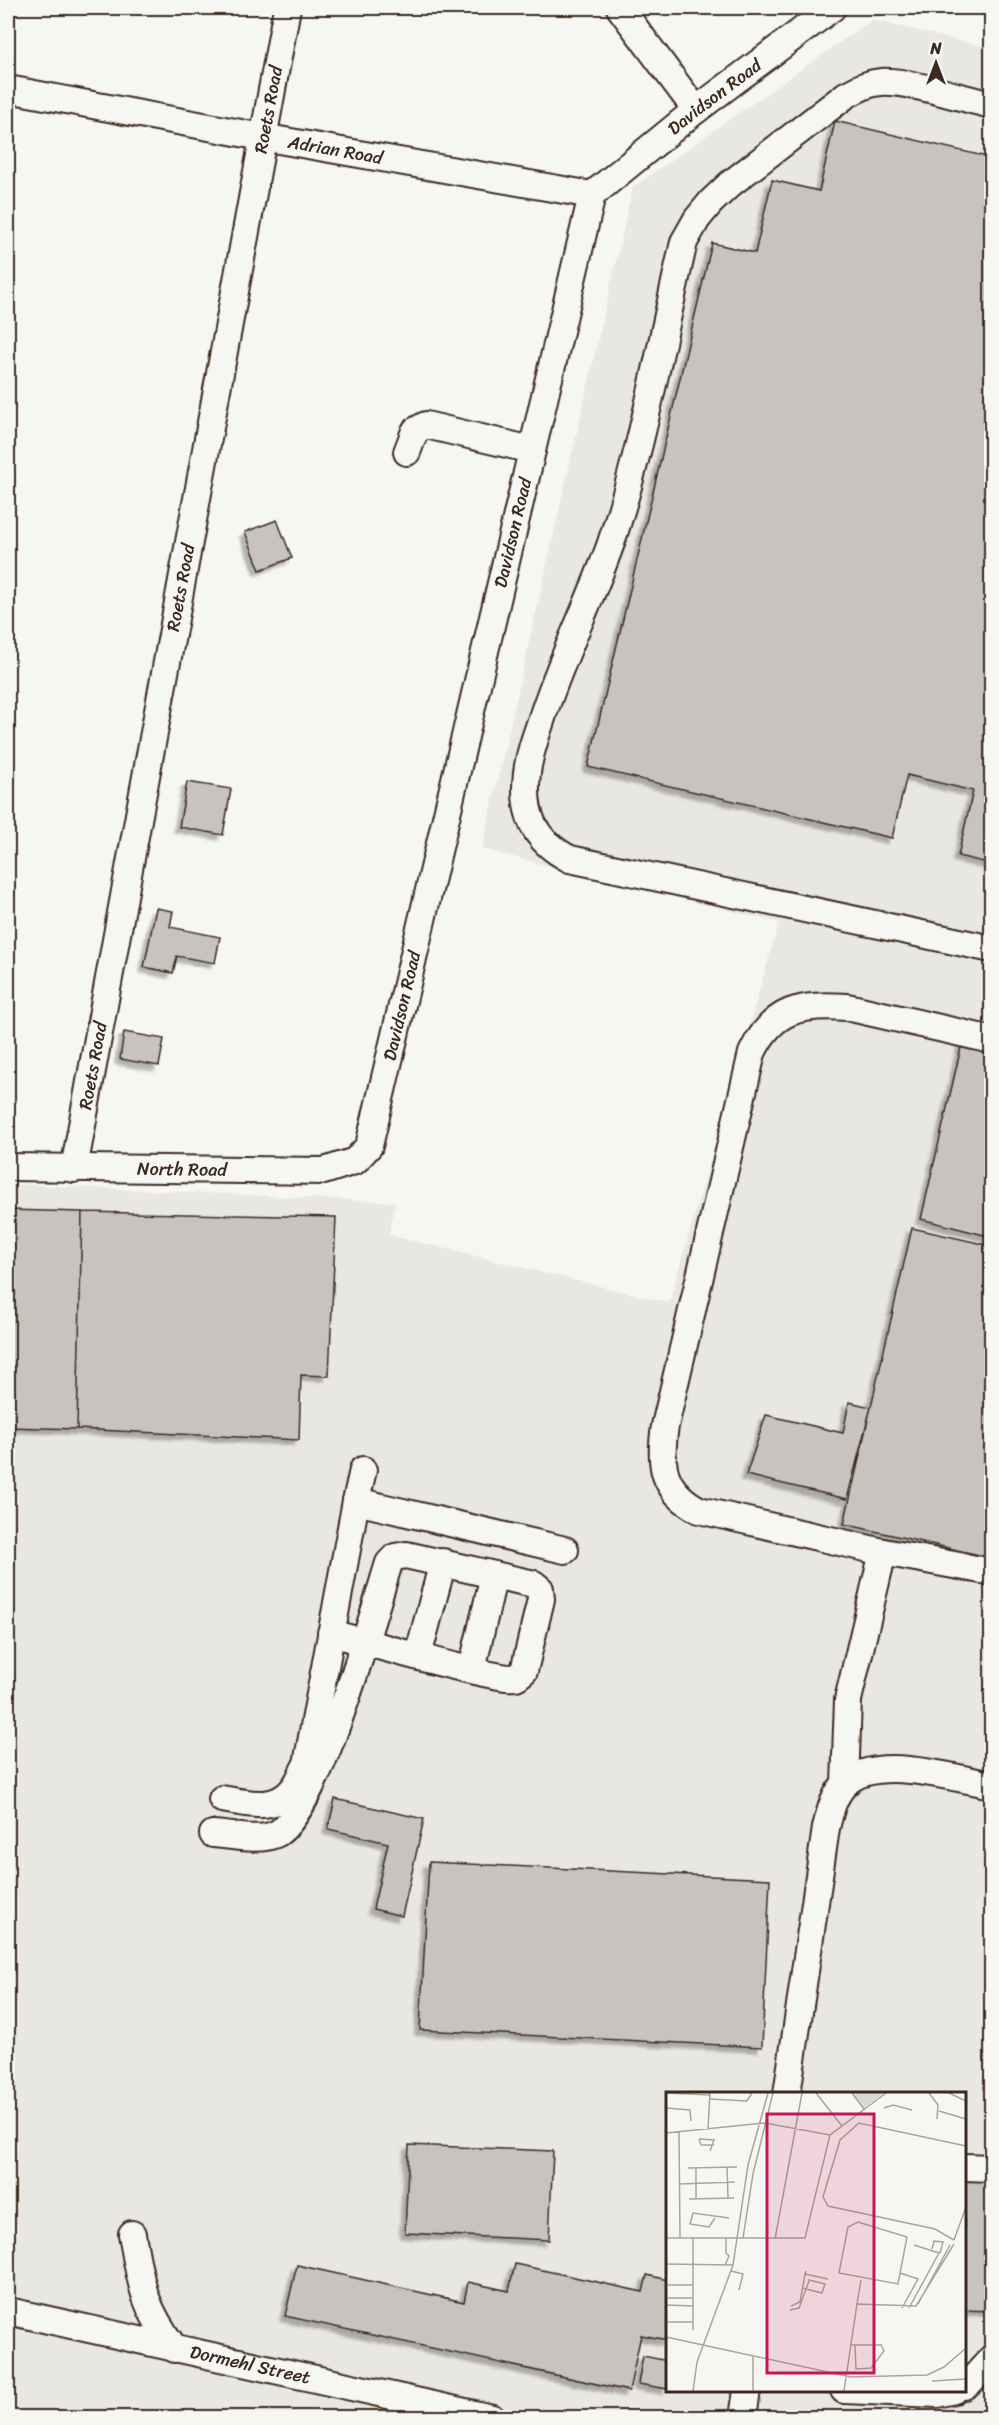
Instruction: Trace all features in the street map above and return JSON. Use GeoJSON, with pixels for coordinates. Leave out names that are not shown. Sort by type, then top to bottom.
{"type":"FeatureCollection","features":[{"type":"Feature","properties":{"kind":"street","name":"Roets Road"},"geometry":{"type":"LineString","coordinates":[[74,1168],[287,8]]}},
{"type":"Feature","properties":{"kind":"street"},"geometry":{"type":"LineString","coordinates":[[620,8],[696,110]]}},
{"type":"Feature","properties":{"kind":"street","name":"Davidson Road"},"geometry":{"type":"LineString","coordinates":[[355,1161],[369,1146],[376,1122],[592,195],[696,110],[832,8]]}},
{"type":"Feature","properties":{"kind":"street"},"geometry":{"type":"LineString","coordinates":[[992,105],[903,84],[883,82],[864,85],[846,95],[730,184],[697,219],[684,242],[625,498],[610,545],[547,703],[526,774],[528,808],[538,836],[553,850],[570,859],[992,949]]}},
{"type":"Feature","properties":{"kind":"street","name":"Adrian Road"},"geometry":{"type":"LineString","coordinates":[[8,89],[262,137],[592,195]]}},
{"type":"Feature","properties":{"kind":"street"},"geometry":{"type":"LineString","coordinates":[[407,452],[415,431],[426,424],[532,450]]}},
{"type":"Feature","properties":{"kind":"street"},"geometry":{"type":"LineString","coordinates":[[992,1040],[846,1007],[805,1007],[783,1013],[760,1035],[752,1053],[665,1426],[662,1448],[666,1479],[673,1491],[684,1502],[699,1510],[883,1552],[992,1572]]}},
{"type":"Feature","properties":{"kind":"street","name":"North Road"},"geometry":{"type":"LineString","coordinates":[[8,1167],[290,1172],[324,1171],[355,1161]]}},
{"type":"Feature","properties":{"kind":"street"},"geometry":{"type":"LineString","coordinates":[[222,1799],[260,1805],[278,1802],[293,1789],[307,1764],[363,1470]]}},
{"type":"Feature","properties":{"kind":"street"},"geometry":{"type":"LineString","coordinates":[[356,1501],[565,1550]]}},
{"type":"Feature","properties":{"kind":"street"},"geometry":{"type":"LineString","coordinates":[[845,1784],[848,1700],[883,1552]]}},
{"type":"Feature","properties":{"kind":"street"},"geometry":{"type":"LineString","coordinates":[[213,1834],[265,1837],[277,1833],[296,1816],[320,1769],[364,1641],[389,1563],[395,1557],[406,1555],[443,1562],[534,1584],[540,1589],[542,1599],[524,1671],[516,1677],[505,1677],[418,1656],[364,1641],[331,1633]]}},
{"type":"Feature","properties":{"kind":"street"},"geometry":{"type":"LineString","coordinates":[[418,1656],[443,1562]]}},
{"type":"Feature","properties":{"kind":"street"},"geometry":{"type":"LineString","coordinates":[[472,1669],[494,1575]]}},
{"type":"Feature","properties":{"kind":"street"},"geometry":{"type":"LineString","coordinates":[[787,2092],[826,1828],[836,1797],[845,1784],[860,1774],[892,1767],[992,1785]]}},
{"type":"Feature","properties":{"kind":"street"},"geometry":{"type":"LineString","coordinates":[[966,2168],[992,2168]]}},
{"type":"Feature","properties":{"kind":"street"},"geometry":{"type":"LineString","coordinates":[[132,2234],[144,2296],[156,2323],[175,2349]]}},
{"type":"Feature","properties":{"kind":"street","name":"Dormehl Street"},"geometry":{"type":"LineString","coordinates":[[8,2312],[492,2418]]}},
{"type":"Feature","properties":{"kind":"street"},"geometry":{"type":"LineString","coordinates":[[966,2385],[992,2358]]}},
{"type":"Feature","properties":{"kind":"street"},"geometry":{"type":"LineString","coordinates":[[743,2418],[747,2392]]}},
{"type":"Feature","properties":{"kind":"street"},"geometry":{"type":"LineString","coordinates":[[875,2392],[937,2394],[948,2392]]}},
{"type":"Feature","properties":{"kind":"shaded area"},"geometry":{"type":"Polygon","coordinates":[[[872,20],[991,48],[991,2417],[8,2418],[8,1184],[395,1202],[389,1235],[669,1303],[779,923],[482,849],[633,187],[872,20]]]}},
{"type":"Feature","properties":{"kind":"building"},"geometry":{"type":"Polygon","coordinates":[[[835,121],[992,158],[992,864],[958,856],[973,791],[907,775],[892,838],[588,767],[712,243],[755,253],[772,180],[819,191],[835,121]]]}},
{"type":"Feature","properties":{"kind":"building"},"geometry":{"type":"Polygon","coordinates":[[[277,520],[292,558],[260,570],[245,532],[277,520]]]}},
{"type":"Feature","properties":{"kind":"building"},"geometry":{"type":"Polygon","coordinates":[[[187,782],[231,789],[223,835],[179,827],[187,782]]]}},
{"type":"Feature","properties":{"kind":"building"},"geometry":{"type":"Polygon","coordinates":[[[156,908],[173,911],[170,927],[220,937],[215,963],[177,956],[173,973],[144,967],[156,908]]]}},
{"type":"Feature","properties":{"kind":"building"},"geometry":{"type":"Polygon","coordinates":[[[124,1032],[164,1039],[159,1066],[120,1059],[124,1032]]]}},
{"type":"Feature","properties":{"kind":"building"},"geometry":{"type":"Polygon","coordinates":[[[963,1039],[992,1046],[992,1237],[921,1219],[963,1039]]]}},
{"type":"Feature","properties":{"kind":"building"},"geometry":{"type":"Polygon","coordinates":[[[8,1210],[82,1212],[77,1429],[8,1427],[8,1210]]]}},
{"type":"Feature","properties":{"kind":"building"},"geometry":{"type":"Polygon","coordinates":[[[82,1212],[336,1217],[329,1376],[301,1375],[299,1440],[77,1429],[82,1212]]]}},
{"type":"Feature","properties":{"kind":"building"},"geometry":{"type":"Polygon","coordinates":[[[912,1228],[992,1246],[992,1558],[844,1524],[912,1228]]]}},
{"type":"Feature","properties":{"kind":"building"},"geometry":{"type":"Polygon","coordinates":[[[849,1402],[871,1407],[847,1499],[746,1475],[766,1415],[843,1433],[849,1402]]]}},
{"type":"Feature","properties":{"kind":"building"},"geometry":{"type":"Polygon","coordinates":[[[335,1799],[424,1819],[402,1916],[373,1909],[388,1843],[328,1829],[335,1799]]]}},
{"type":"Feature","properties":{"kind":"building"},"geometry":{"type":"Polygon","coordinates":[[[429,1862],[770,1879],[762,2047],[420,2030],[429,1862]]]}},
{"type":"Feature","properties":{"kind":"building"},"geometry":{"type":"Polygon","coordinates":[[[409,2145],[553,2151],[549,2240],[405,2233],[409,2145]]]}},
{"type":"Feature","properties":{"kind":"building"},"geometry":{"type":"Polygon","coordinates":[[[966,2180],[992,2181],[992,2311],[966,2310],[966,2180]]]}},
{"type":"Feature","properties":{"kind":"building"},"geometry":{"type":"Polygon","coordinates":[[[515,2264],[643,2292],[647,2275],[666,2280],[666,2340],[641,2335],[629,2391],[285,2316],[297,2265],[464,2302],[468,2282],[509,2291],[515,2264]]]}},
{"type":"Feature","properties":{"kind":"building"},"geometry":{"type":"Polygon","coordinates":[[[643,2356],[666,2361],[666,2389],[638,2384],[643,2356]]]}}]}
